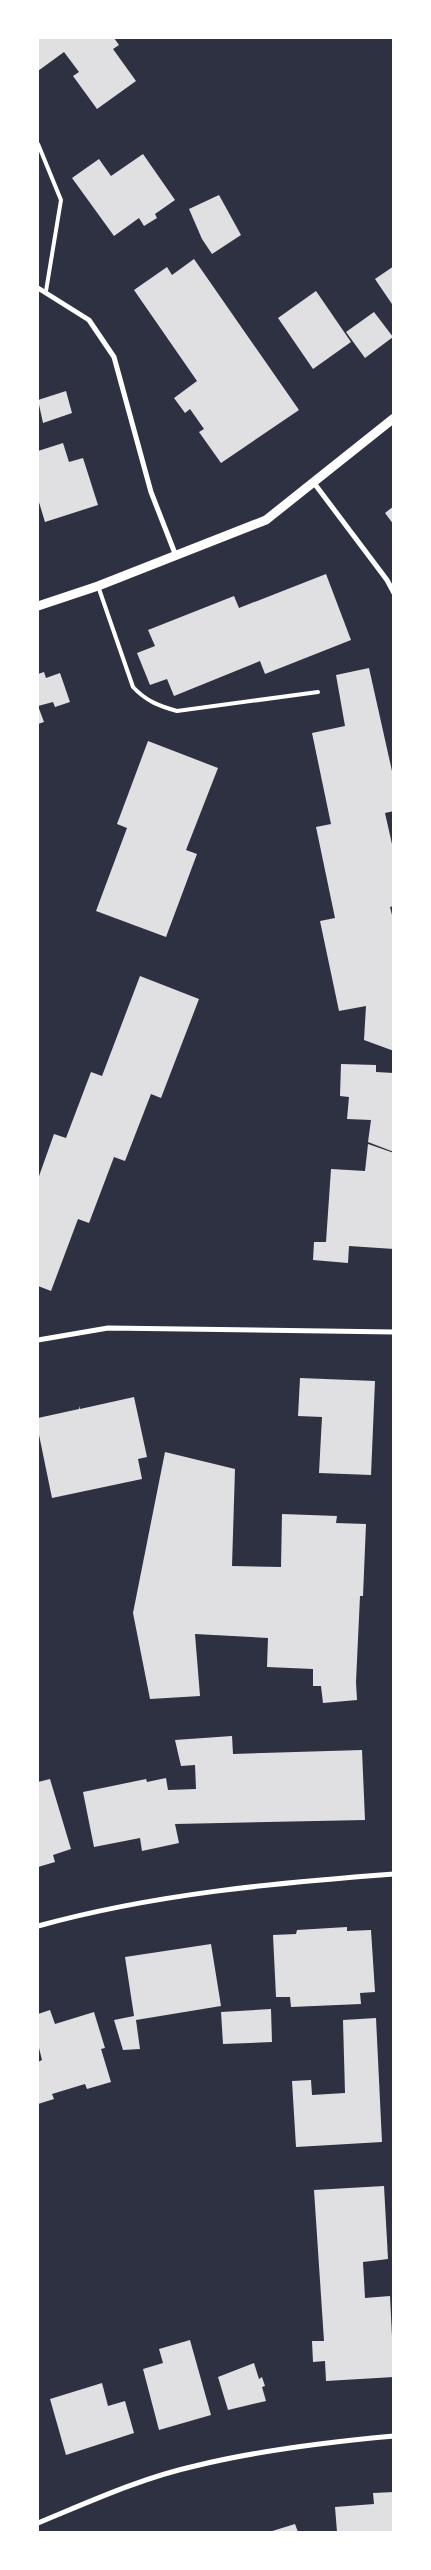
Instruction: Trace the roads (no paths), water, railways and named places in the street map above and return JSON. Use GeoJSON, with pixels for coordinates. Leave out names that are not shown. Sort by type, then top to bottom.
{"type":"FeatureCollection","features":[{"type":"Feature","properties":{"kind":"street"},"geometry":{"type":"LineString","coordinates":[[38,288],[46,291],[89,320],[114,356],[152,492],[176,556]]}},
{"type":"Feature","properties":{"kind":"street"},"geometry":{"type":"LineString","coordinates":[[38,606],[98,586],[266,520],[394,418]]}},
{"type":"Feature","properties":{"kind":"street"},"geometry":{"type":"LineString","coordinates":[[314,483],[388,580],[394,593]]}},
{"type":"Feature","properties":{"kind":"street"},"geometry":{"type":"LineString","coordinates":[[38,1340],[108,1328],[394,1332]]}},
{"type":"Feature","properties":{"kind":"street"},"geometry":{"type":"LineString","coordinates":[[38,1926],[161,1899],[282,1882],[394,1874]]}},
{"type":"Feature","properties":{"kind":"street"},"geometry":{"type":"LineString","coordinates":[[38,2523],[123,2488],[194,2466],[322,2442],[394,2436]]}},
{"type":"Feature","properties":{"kind":"lane"},"geometry":{"type":"LineString","coordinates":[[38,144],[61,200],[46,291]]}},
{"type":"Feature","properties":{"kind":"lane"},"geometry":{"type":"LineString","coordinates":[[98,586],[133,687],[142,698],[177,711],[318,692]]}}]}
